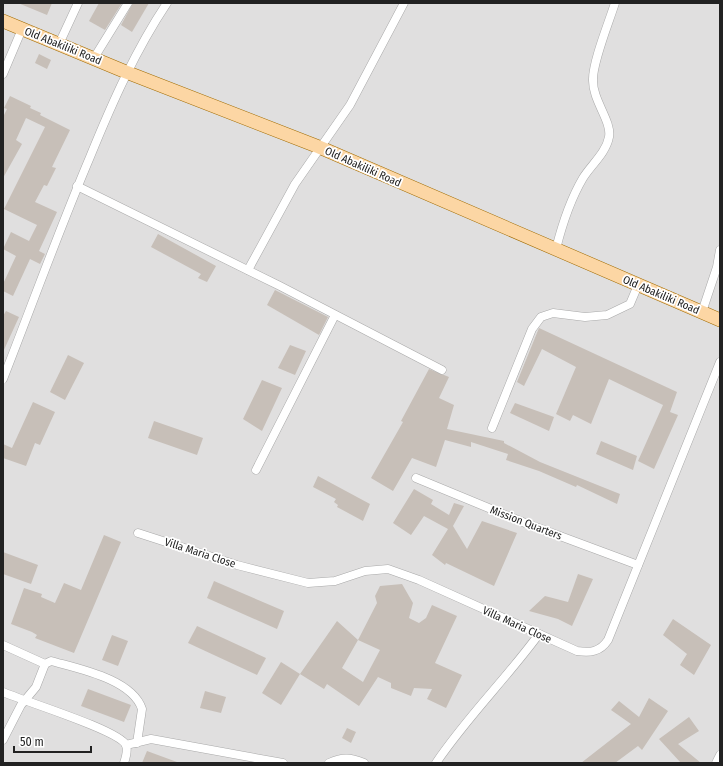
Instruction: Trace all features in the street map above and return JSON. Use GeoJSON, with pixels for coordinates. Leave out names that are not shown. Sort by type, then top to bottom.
{"type":"FeatureCollection","features":[{"type":"Feature","properties":{"kind":"main road","name":"Old Abakiliki Road"},"geometry":{"type":"LineString","coordinates":[[3,21],[126,72],[319,147],[436,199],[720,320]]}},
{"type":"Feature","properties":{"kind":"street"},"geometry":{"type":"LineString","coordinates":[[59,44],[78,3]]}},
{"type":"Feature","properties":{"kind":"street"},"geometry":{"type":"LineString","coordinates":[[94,58],[128,3]]}},
{"type":"Feature","properties":{"kind":"street"},"geometry":{"type":"LineString","coordinates":[[3,379],[77,186],[126,72],[167,3]]}},
{"type":"Feature","properties":{"kind":"street"},"geometry":{"type":"LineString","coordinates":[[248,270],[295,184],[319,147],[334,130],[350,105],[404,3]]}},
{"type":"Feature","properties":{"kind":"street"},"geometry":{"type":"LineString","coordinates":[[556,249],[568,209],[583,178],[602,152],[609,138],[610,126],[599,107],[593,79],[615,3]]}},
{"type":"Feature","properties":{"kind":"street"},"geometry":{"type":"LineString","coordinates":[[3,74],[22,29]]}},
{"type":"Feature","properties":{"kind":"street"},"geometry":{"type":"LineString","coordinates":[[77,186],[248,270],[442,370]]}},
{"type":"Feature","properties":{"kind":"street"},"geometry":{"type":"LineString","coordinates":[[702,312],[717,267],[720,250]]}},
{"type":"Feature","properties":{"kind":"street"},"geometry":{"type":"LineString","coordinates":[[492,428],[532,329],[541,317],[553,313],[585,317],[607,315],[630,304],[638,285]]}},
{"type":"Feature","properties":{"kind":"street"},"geometry":{"type":"LineString","coordinates":[[256,470],[335,315]]}},
{"type":"Feature","properties":{"kind":"street","name":"Villa Maria Close"},"geometry":{"type":"LineString","coordinates":[[138,533],[237,565],[308,583],[335,581],[365,571],[388,569],[419,580],[577,651],[588,653],[599,650],[608,640],[720,362]]}},
{"type":"Feature","properties":{"kind":"street","name":"Mission Quarters"},"geometry":{"type":"LineString","coordinates":[[416,478],[525,523],[638,565]]}},
{"type":"Feature","properties":{"kind":"street"},"geometry":{"type":"LineString","coordinates":[[436,763],[462,726],[514,668],[539,634]]}},
{"type":"Feature","properties":{"kind":"street"},"geometry":{"type":"LineString","coordinates":[[3,645],[45,664]]}},
{"type":"Feature","properties":{"kind":"street"},"geometry":{"type":"LineString","coordinates":[[3,740],[21,705],[36,687],[45,664],[51,661],[124,687],[137,699],[142,709],[137,743]]}},
{"type":"Feature","properties":{"kind":"street"},"geometry":{"type":"LineString","coordinates":[[3,692],[111,734],[120,739],[126,745],[124,763]]}},
{"type":"Feature","properties":{"kind":"street"},"geometry":{"type":"LineString","coordinates":[[126,745],[151,740],[161,741],[222,754],[283,763]]}},
{"type":"Feature","properties":{"kind":"street"},"geometry":{"type":"LineString","coordinates":[[716,763],[720,755]]}},
{"type":"Feature","properties":{"kind":"street"},"geometry":{"type":"LineString","coordinates":[[329,763],[340,758],[349,758],[364,763]]}},
{"type":"Feature","properties":{"kind":"shaded area"},"geometry":{"type":"Polygon","coordinates":[[[3,3],[720,3],[720,763],[3,763],[3,3]]]}},
{"type":"Feature","properties":{"kind":"building"},"geometry":{"type":"Polygon","coordinates":[[[18,3],[52,3],[47,15],[18,3]]]}},
{"type":"Feature","properties":{"kind":"building"},"geometry":{"type":"Polygon","coordinates":[[[99,3],[122,3],[105,30],[89,21],[99,3]]]}},
{"type":"Feature","properties":{"kind":"building"},"geometry":{"type":"Polygon","coordinates":[[[133,3],[149,3],[132,32],[121,25],[133,3]]]}},
{"type":"Feature","properties":{"kind":"building"},"geometry":{"type":"Polygon","coordinates":[[[39,54],[51,60],[47,69],[35,63],[39,54]]]}},
{"type":"Feature","properties":{"kind":"building"},"geometry":{"type":"Polygon","coordinates":[[[10,96],[31,106],[30,108],[41,113],[40,115],[70,130],[52,167],[56,168],[47,186],[44,185],[35,202],[57,212],[39,251],[45,254],[40,264],[30,259],[13,296],[3,291],[3,284],[16,256],[3,249],[11,232],[29,241],[37,225],[4,209],[45,127],[26,118],[16,140],[22,144],[3,178],[3,117],[7,109],[4,108],[10,96]]]}},
{"type":"Feature","properties":{"kind":"building"},"geometry":{"type":"Polygon","coordinates":[[[158,234],[216,266],[207,282],[198,278],[201,274],[151,247],[158,234]]]}},
{"type":"Feature","properties":{"kind":"building"},"geometry":{"type":"Polygon","coordinates":[[[275,290],[328,317],[319,335],[267,305],[275,290]]]}},
{"type":"Feature","properties":{"kind":"building"},"geometry":{"type":"Polygon","coordinates":[[[6,311],[19,317],[3,352],[3,316],[6,311]]]}},
{"type":"Feature","properties":{"kind":"building"},"geometry":{"type":"Polygon","coordinates":[[[539,328],[677,392],[670,412],[678,415],[654,469],[638,461],[663,405],[609,379],[591,424],[573,415],[570,421],[556,414],[576,367],[542,349],[524,386],[517,382],[539,328]]]}},
{"type":"Feature","properties":{"kind":"building"},"geometry":{"type":"Polygon","coordinates":[[[290,345],[306,351],[295,375],[278,368],[290,345]]]}},
{"type":"Feature","properties":{"kind":"building"},"geometry":{"type":"Polygon","coordinates":[[[68,355],[84,363],[65,400],[50,392],[68,355]]]}},
{"type":"Feature","properties":{"kind":"building"},"geometry":{"type":"Polygon","coordinates":[[[429,369],[449,377],[439,398],[454,405],[447,429],[504,441],[504,443],[540,462],[620,494],[617,504],[577,485],[576,487],[539,471],[506,460],[508,454],[471,442],[471,447],[445,440],[436,467],[412,458],[393,491],[371,478],[403,422],[401,421],[429,369]]]}},
{"type":"Feature","properties":{"kind":"building"},"geometry":{"type":"Polygon","coordinates":[[[262,380],[282,388],[262,431],[243,419],[262,380]]]}},
{"type":"Feature","properties":{"kind":"building"},"geometry":{"type":"Polygon","coordinates":[[[33,402],[55,412],[40,445],[35,443],[26,466],[3,458],[3,444],[12,448],[33,402]]]}},
{"type":"Feature","properties":{"kind":"building"},"geometry":{"type":"Polygon","coordinates":[[[515,403],[554,417],[549,431],[510,413],[515,403]]]}},
{"type":"Feature","properties":{"kind":"building"},"geometry":{"type":"Polygon","coordinates":[[[154,421],[203,438],[197,455],[148,438],[154,421]]]}},
{"type":"Feature","properties":{"kind":"building"},"geometry":{"type":"Polygon","coordinates":[[[601,441],[637,456],[633,470],[596,454],[601,441]]]}},
{"type":"Feature","properties":{"kind":"building"},"geometry":{"type":"Polygon","coordinates":[[[318,476],[370,504],[363,521],[337,507],[338,505],[334,502],[336,499],[313,487],[318,476]]]}},
{"type":"Feature","properties":{"kind":"building"},"geometry":{"type":"Polygon","coordinates":[[[414,489],[433,500],[431,504],[449,515],[454,503],[464,506],[453,526],[467,549],[482,521],[517,533],[494,586],[446,563],[445,565],[432,555],[448,529],[424,516],[411,535],[393,523],[414,489]]]}},
{"type":"Feature","properties":{"kind":"building"},"geometry":{"type":"Polygon","coordinates":[[[104,535],[121,542],[74,653],[35,638],[37,635],[32,632],[11,624],[24,588],[42,594],[41,597],[55,603],[64,583],[81,590],[104,535]]]}},
{"type":"Feature","properties":{"kind":"building"},"geometry":{"type":"Polygon","coordinates":[[[3,552],[38,565],[31,584],[3,574],[3,552]]]}},
{"type":"Feature","properties":{"kind":"building"},"geometry":{"type":"Polygon","coordinates":[[[578,574],[593,579],[572,626],[558,619],[529,611],[545,596],[568,602],[578,574]]]}},
{"type":"Feature","properties":{"kind":"building"},"geometry":{"type":"Polygon","coordinates":[[[214,581],[284,611],[277,629],[207,598],[214,581]]]}},
{"type":"Feature","properties":{"kind":"building"},"geometry":{"type":"Polygon","coordinates":[[[402,584],[413,603],[409,618],[419,623],[426,618],[432,605],[457,616],[435,663],[462,675],[446,708],[427,699],[432,689],[414,688],[411,696],[391,688],[391,683],[378,677],[359,706],[327,684],[324,689],[300,674],[337,621],[358,640],[377,603],[375,596],[380,586],[402,584]],[[358,640],[342,668],[363,682],[380,650],[358,640]]]}},
{"type":"Feature","properties":{"kind":"building"},"geometry":{"type":"Polygon","coordinates":[[[673,619],[711,645],[694,675],[680,665],[687,654],[663,635],[673,619]]]}},
{"type":"Feature","properties":{"kind":"building"},"geometry":{"type":"Polygon","coordinates":[[[197,626],[266,658],[257,675],[188,643],[197,626]]]}},
{"type":"Feature","properties":{"kind":"building"},"geometry":{"type":"Polygon","coordinates":[[[112,635],[128,641],[118,666],[102,660],[112,635]]]}},
{"type":"Feature","properties":{"kind":"building"},"geometry":{"type":"Polygon","coordinates":[[[281,662],[300,674],[281,705],[262,693],[281,662]]]}},
{"type":"Feature","properties":{"kind":"building"},"geometry":{"type":"Polygon","coordinates":[[[88,689],[131,705],[124,722],[81,706],[88,689]]]}},
{"type":"Feature","properties":{"kind":"building"},"geometry":{"type":"Polygon","coordinates":[[[205,691],[226,697],[221,713],[200,708],[205,691]]]}},
{"type":"Feature","properties":{"kind":"building"},"geometry":{"type":"Polygon","coordinates":[[[649,698],[668,711],[642,750],[638,746],[615,763],[581,763],[631,724],[611,710],[619,701],[639,717],[649,698]]]}},
{"type":"Feature","properties":{"kind":"building"},"geometry":{"type":"Polygon","coordinates":[[[689,717],[699,731],[678,744],[701,763],[681,763],[659,739],[689,717]]]}},
{"type":"Feature","properties":{"kind":"building"},"geometry":{"type":"Polygon","coordinates":[[[347,728],[356,732],[351,743],[342,738],[347,728]]]}},
{"type":"Feature","properties":{"kind":"building"},"geometry":{"type":"Polygon","coordinates":[[[147,751],[177,762],[177,763],[142,763],[147,751]]]}}]}
